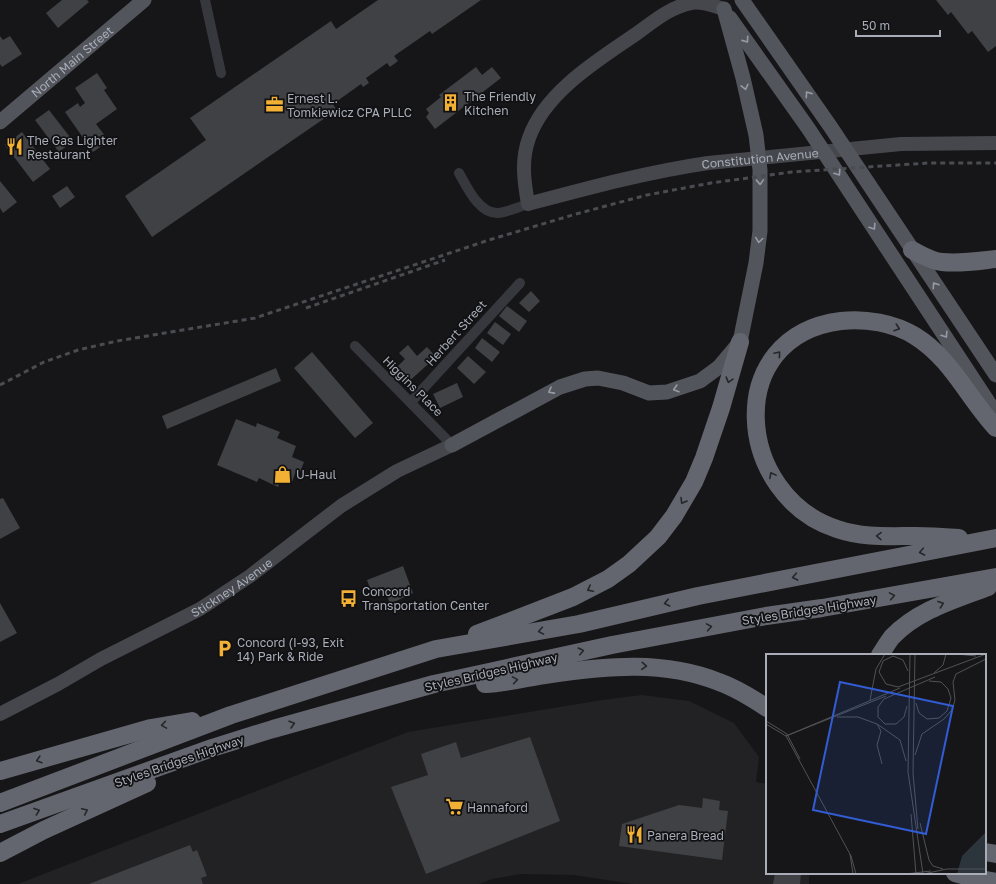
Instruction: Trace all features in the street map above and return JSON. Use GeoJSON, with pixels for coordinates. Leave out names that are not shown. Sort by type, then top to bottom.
{"type":"FeatureCollection","features":[{"type":"Feature","properties":{"kind":"highway"},"geometry":{"type":"LineString","coordinates":[[912,250],[927,258],[941,262],[996,259]]}},
{"type":"Feature","properties":{"kind":"highway"},"geometry":{"type":"LineString","coordinates":[[992,539],[916,536],[864,536],[836,529],[815,520],[798,508],[790,499],[776,482],[766,463],[760,449],[757,436],[755,412],[756,400],[763,375],[770,363],[796,336],[820,325],[834,322],[856,320],[871,321],[901,329],[916,336],[939,354],[986,417],[996,428]]}},
{"type":"Feature","properties":{"kind":"highway"},"geometry":{"type":"LineString","coordinates":[[436,649],[573,597],[608,579],[629,564],[658,537],[674,516],[694,482],[721,408],[740,342]]}},
{"type":"Feature","properties":{"kind":"highway","name":"Styles Bridges Highway"},"geometry":{"type":"LineString","coordinates":[[0,802],[231,715],[436,649],[579,624],[698,596],[992,539]]}},
{"type":"Feature","properties":{"kind":"highway","name":"Styles Bridges Highway"},"geometry":{"type":"LineString","coordinates":[[0,824],[212,748],[273,729],[434,684],[612,644],[996,577]]}},
{"type":"Feature","properties":{"kind":"highway"},"geometry":{"type":"LineString","coordinates":[[881,654],[892,638],[911,620],[934,607],[996,584]]}},
{"type":"Feature","properties":{"kind":"highway"},"geometry":{"type":"LineString","coordinates":[[434,684],[490,683],[584,669],[610,667],[656,667],[679,670],[719,682],[739,691],[766,707]]}},
{"type":"Feature","properties":{"kind":"highway"},"geometry":{"type":"LineString","coordinates":[[0,771],[151,728],[231,715]]}},
{"type":"Feature","properties":{"kind":"highway"},"geometry":{"type":"LineString","coordinates":[[0,853],[44,830],[120,795],[273,729]]}},
{"type":"Feature","properties":{"kind":"highway"},"geometry":{"type":"LineString","coordinates":[[986,852],[996,854]]}},
{"type":"Feature","properties":{"kind":"highway"},"geometry":{"type":"LineString","coordinates":[[958,874],[968,878],[996,882]]}},
{"type":"Feature","properties":{"kind":"main road"},"geometry":{"type":"LineString","coordinates":[[743,0],[830,126],[996,375]]}},
{"type":"Feature","properties":{"kind":"main road","name":"North Main Street"},"geometry":{"type":"LineString","coordinates":[[0,122],[93,45],[135,3]]}},
{"type":"Feature","properties":{"kind":"main road"},"geometry":{"type":"LineString","coordinates":[[721,4],[808,128],[996,414]]}},
{"type":"Feature","properties":{"kind":"main road"},"geometry":{"type":"LineString","coordinates":[[452,445],[560,387],[585,379],[598,378],[623,384],[649,393],[667,392],[700,381],[719,367],[740,342],[756,264],[760,231],[760,170],[756,135],[743,78],[721,4]]}},
{"type":"Feature","properties":{"kind":"street"},"geometry":{"type":"LineString","coordinates":[[205,0],[221,73]]}},
{"type":"Feature","properties":{"kind":"street"},"geometry":{"type":"LineString","coordinates":[[459,173],[472,195],[480,205],[488,211],[496,213],[528,204],[523,179],[525,153],[529,137],[535,123],[557,95],[590,66],[676,4],[721,4]]}},
{"type":"Feature","properties":{"kind":"street","name":"Constitution Avenue"},"geometry":{"type":"LineString","coordinates":[[528,204],[614,180],[678,167],[708,163],[901,144],[996,143]]}},
{"type":"Feature","properties":{"kind":"street","name":"Herbert Street"},"geometry":{"type":"LineString","coordinates":[[411,402],[520,282]]}},
{"type":"Feature","properties":{"kind":"street","name":"Higgins Place"},"geometry":{"type":"LineString","coordinates":[[355,346],[452,445]]}},
{"type":"Feature","properties":{"kind":"street","name":"Stickney Avenue"},"geometry":{"type":"LineString","coordinates":[[0,714],[58,684],[101,659],[200,609],[256,571],[341,506],[397,472],[452,445]]}},
{"type":"Feature","properties":{"kind":"shaded area"},"geometry":{"type":"Polygon","coordinates":[[[642,695],[689,701],[734,723],[759,757],[756,782],[766,784],[766,874],[809,874],[809,884],[633,884],[574,875],[521,874],[492,879],[479,884],[18,884],[408,732],[602,700],[642,695]]]}},
{"type":"Feature","properties":{"kind":"building"},"geometry":{"type":"Polygon","coordinates":[[[62,0],[87,0],[89,2],[58,28],[46,13],[62,0]]]}},
{"type":"Feature","properties":{"kind":"building"},"geometry":{"type":"Polygon","coordinates":[[[378,0],[481,0],[432,34],[430,31],[394,56],[398,61],[390,67],[387,63],[366,78],[369,83],[363,87],[361,84],[333,104],[337,111],[326,119],[325,118],[152,237],[125,196],[206,140],[190,118],[331,21],[336,29],[378,0]]]}},
{"type":"Feature","properties":{"kind":"building"},"geometry":{"type":"Polygon","coordinates":[[[936,0],[996,0],[996,46],[988,52],[972,31],[968,34],[951,12],[948,15],[936,0]]]}},
{"type":"Feature","properties":{"kind":"building"},"geometry":{"type":"Polygon","coordinates":[[[0,36],[3,40],[10,36],[22,54],[2,67],[0,64],[0,36]]]}},
{"type":"Feature","properties":{"kind":"building","name":"The Friendly Kitchen"},"geometry":{"type":"Polygon","coordinates":[[[476,67],[482,75],[492,67],[501,78],[435,129],[426,117],[429,113],[426,109],[441,97],[439,95],[476,67]]]}},
{"type":"Feature","properties":{"kind":"building"},"geometry":{"type":"Polygon","coordinates":[[[97,73],[107,88],[104,90],[117,109],[96,124],[109,141],[93,152],[65,112],[78,103],[80,107],[85,103],[75,88],[97,73]]]}},
{"type":"Feature","properties":{"kind":"building"},"geometry":{"type":"Polygon","coordinates":[[[49,110],[73,141],[59,152],[35,120],[49,110]]]}},
{"type":"Feature","properties":{"kind":"building"},"geometry":{"type":"Polygon","coordinates":[[[22,132],[50,169],[33,182],[5,145],[22,132]]]}},
{"type":"Feature","properties":{"kind":"building"},"geometry":{"type":"Polygon","coordinates":[[[0,181],[17,202],[3,213],[0,208],[0,181]]]}},
{"type":"Feature","properties":{"kind":"building"},"geometry":{"type":"Polygon","coordinates":[[[67,186],[75,197],[60,208],[52,196],[67,186]]]}},
{"type":"Feature","properties":{"kind":"building"},"geometry":{"type":"Polygon","coordinates":[[[531,291],[540,301],[529,312],[519,303],[531,291]]]}},
{"type":"Feature","properties":{"kind":"building"},"geometry":{"type":"Polygon","coordinates":[[[507,306],[527,321],[519,332],[499,316],[507,306]]]}},
{"type":"Feature","properties":{"kind":"building"},"geometry":{"type":"Polygon","coordinates":[[[495,322],[511,334],[503,345],[487,333],[495,322]]]}},
{"type":"Feature","properties":{"kind":"building"},"geometry":{"type":"Polygon","coordinates":[[[482,338],[500,352],[492,362],[475,348],[482,338]]]}},
{"type":"Feature","properties":{"kind":"building"},"geometry":{"type":"Polygon","coordinates":[[[408,345],[417,356],[427,347],[436,357],[406,384],[394,370],[405,359],[399,353],[408,345]]]}},
{"type":"Feature","properties":{"kind":"building"},"geometry":{"type":"Polygon","coordinates":[[[312,352],[373,423],[355,438],[294,368],[312,352]]]}},
{"type":"Feature","properties":{"kind":"building"},"geometry":{"type":"Polygon","coordinates":[[[468,356],[486,372],[474,384],[457,368],[468,356]]]}},
{"type":"Feature","properties":{"kind":"building"},"geometry":{"type":"Polygon","coordinates":[[[276,368],[281,381],[167,429],[162,416],[276,368]]]}},
{"type":"Feature","properties":{"kind":"building"},"geometry":{"type":"Polygon","coordinates":[[[457,383],[463,397],[440,408],[433,394],[457,383]]]}},
{"type":"Feature","properties":{"kind":"building"},"geometry":{"type":"Polygon","coordinates":[[[236,419],[256,427],[257,423],[280,432],[277,438],[296,446],[292,457],[304,462],[300,472],[296,471],[292,482],[282,478],[278,487],[259,478],[257,482],[217,465],[236,419]]]}},
{"type":"Feature","properties":{"kind":"building"},"geometry":{"type":"Polygon","coordinates":[[[3,498],[20,528],[0,539],[0,499],[3,498]]]}},
{"type":"Feature","properties":{"kind":"building"},"geometry":{"type":"Polygon","coordinates":[[[403,566],[413,593],[390,604],[384,587],[371,591],[367,580],[403,566]]]}},
{"type":"Feature","properties":{"kind":"building"},"geometry":{"type":"Polygon","coordinates":[[[0,603],[17,633],[0,642],[0,603]]]}},
{"type":"Feature","properties":{"kind":"building"},"geometry":{"type":"Polygon","coordinates":[[[530,737],[560,821],[426,874],[391,787],[428,775],[421,754],[456,742],[461,758],[530,737]]]}},
{"type":"Feature","properties":{"kind":"building"},"geometry":{"type":"Polygon","coordinates":[[[703,798],[720,801],[719,810],[728,811],[722,860],[619,846],[622,824],[679,805],[702,808],[703,798]]]}},
{"type":"Feature","properties":{"kind":"building"},"geometry":{"type":"Polygon","coordinates":[[[190,845],[193,852],[197,850],[207,876],[201,878],[203,884],[89,884],[190,845]]]}},
{"type":"Feature","properties":{"kind":"building"},"geometry":{"type":"Polygon","coordinates":[[[775,874],[801,874],[800,884],[773,884],[775,874]]]}},
{"type":"Feature","properties":{"kind":"railway"},"geometry":{"type":"LineString","coordinates":[[0,385],[44,362],[78,350],[117,341],[255,318],[489,240],[647,195],[711,183],[792,172],[928,163],[996,163]]}},
{"type":"Feature","properties":{"kind":"railway"},"geometry":{"type":"LineString","coordinates":[[306,308],[445,260]]}},
{"type":"Feature","properties":{"kind":"place","name":"The Friendly Kitchen"},"geometry":{"type":"Point","coordinates":[451,103]}},
{"type":"Feature","properties":{"kind":"place","name":"Ernest L. Tomkiewicz CPA PLLC"},"geometry":{"type":"Point","coordinates":[274,105]}},
{"type":"Feature","properties":{"kind":"place","name":"The Gas Lighter Restaurant"},"geometry":{"type":"Point","coordinates":[14,147]}},
{"type":"Feature","properties":{"kind":"place","name":"U-Haul"},"geometry":{"type":"Point","coordinates":[283,474]}},
{"type":"Feature","properties":{"kind":"place","name":"Concord Transportation Center"},"geometry":{"type":"Point","coordinates":[349,598]}},
{"type":"Feature","properties":{"kind":"place","name":"Concord (I-93, Exit 14) Park & Ride"},"geometry":{"type":"Point","coordinates":[224,649]}},
{"type":"Feature","properties":{"kind":"place","name":"Hannaford"},"geometry":{"type":"Point","coordinates":[454,807]}},
{"type":"Feature","properties":{"kind":"place","name":"Panera Bread"},"geometry":{"type":"Point","coordinates":[634,835]}}]}
